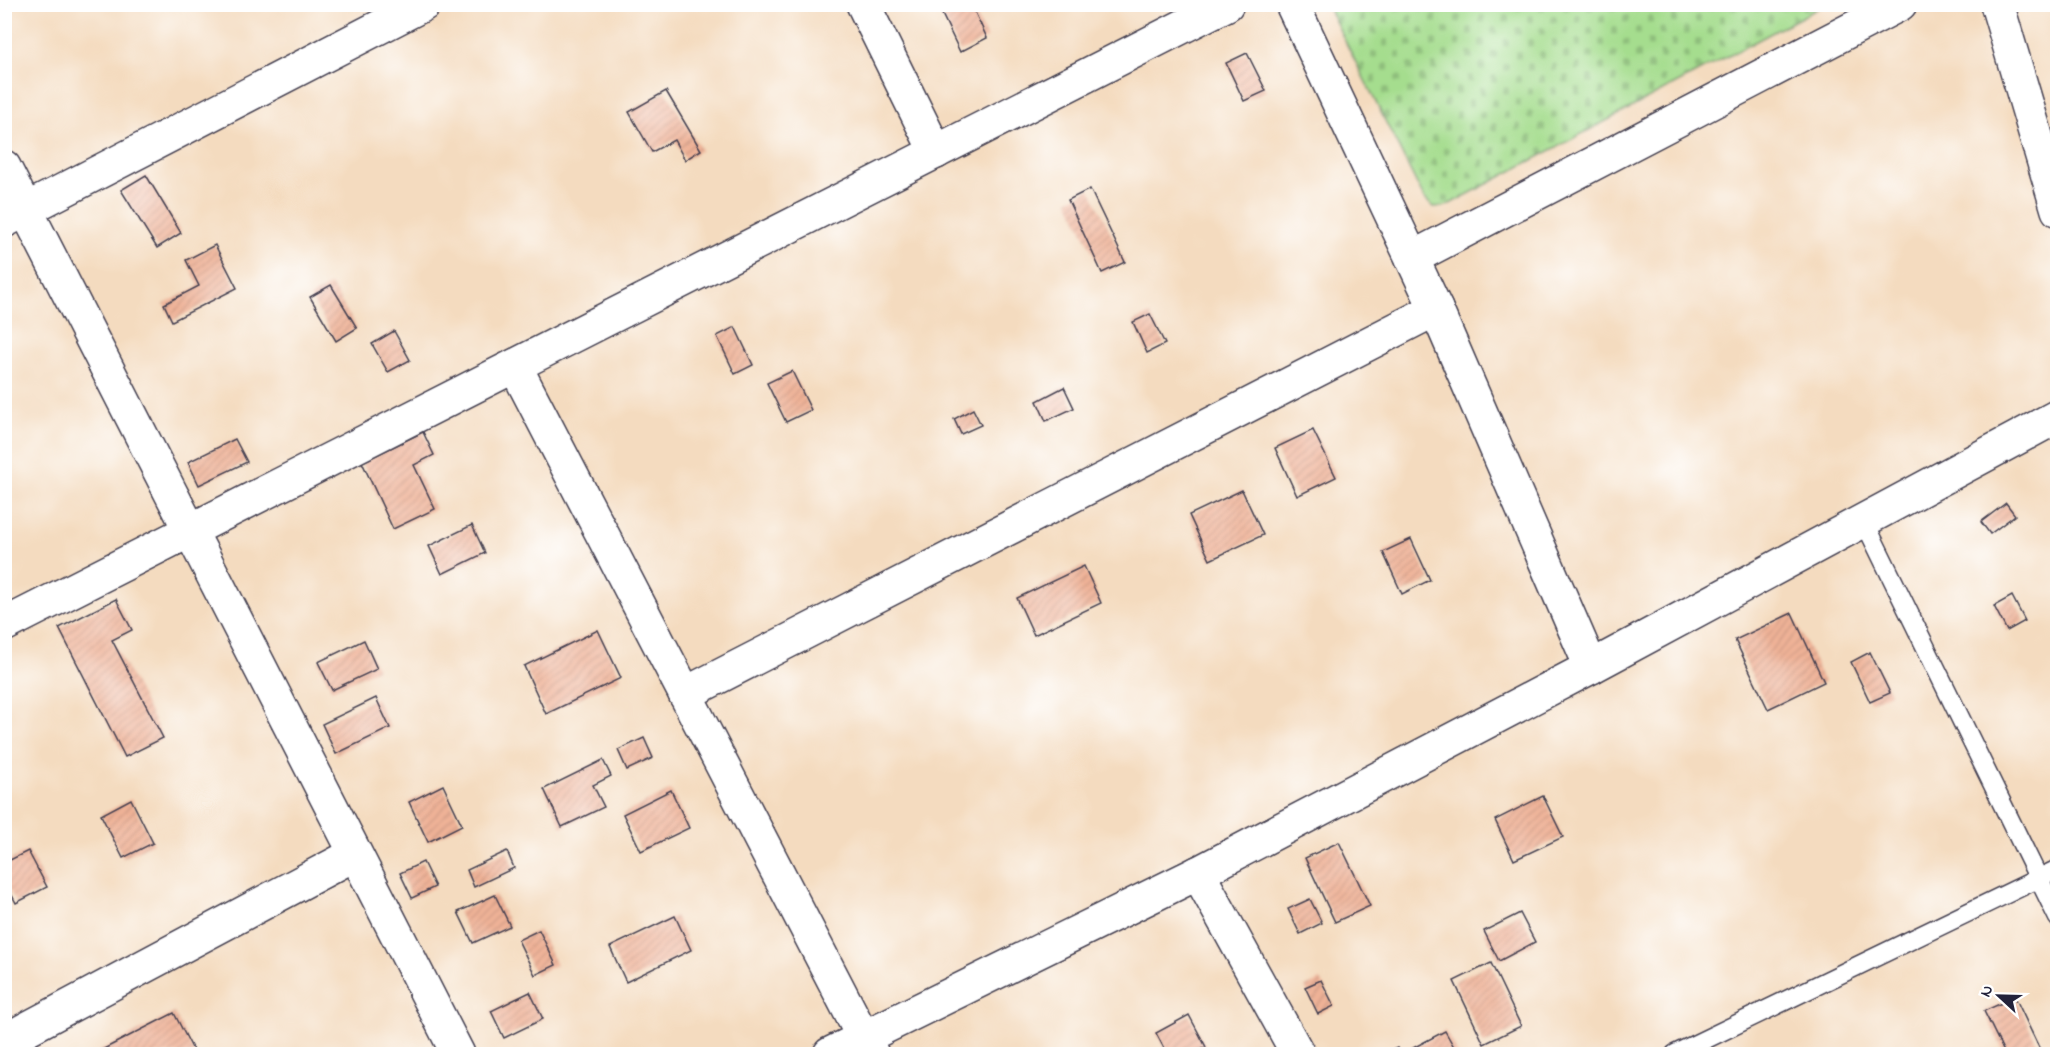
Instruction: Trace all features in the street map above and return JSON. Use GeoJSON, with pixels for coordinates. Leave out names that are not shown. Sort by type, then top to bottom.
{"type":"FeatureCollection","features":[{"type":"Feature","properties":{"kind":"street"},"geometry":{"type":"LineString","coordinates":[[16,216],[424,4]]}},
{"type":"Feature","properties":{"kind":"street"},"geometry":{"type":"LineString","coordinates":[[863,4],[936,152]]}},
{"type":"Feature","properties":{"kind":"street"},"geometry":{"type":"LineString","coordinates":[[4,625],[1227,4]]}},
{"type":"Feature","properties":{"kind":"street"},"geometry":{"type":"LineString","coordinates":[[1292,4],[1436,309],[1591,668]]}},
{"type":"Feature","properties":{"kind":"street"},"geometry":{"type":"LineString","coordinates":[[1412,258],[1900,4]]}},
{"type":"Feature","properties":{"kind":"street"},"geometry":{"type":"LineString","coordinates":[[1997,4],[2058,210]]}},
{"type":"Feature","properties":{"kind":"street"},"geometry":{"type":"LineString","coordinates":[[4,167],[16,216],[190,531],[458,1054]]}},
{"type":"Feature","properties":{"kind":"street"},"geometry":{"type":"LineString","coordinates":[[685,694],[1436,309]]}},
{"type":"Feature","properties":{"kind":"street"},"geometry":{"type":"LineString","coordinates":[[515,366],[868,1046]]}},
{"type":"Feature","properties":{"kind":"street"},"geometry":{"type":"LineString","coordinates":[[830,1054],[868,1046],[1591,668],[2058,416]]}},
{"type":"Feature","properties":{"kind":"street"},"geometry":{"type":"LineString","coordinates":[[4,1041],[356,854]]}},
{"type":"Feature","properties":{"kind":"street"},"geometry":{"type":"LineString","coordinates":[[1198,873],[1298,1054]]}},
{"type":"Feature","properties":{"kind":"lane"},"geometry":{"type":"LineString","coordinates":[[1864,520],[2058,918]]}},
{"type":"Feature","properties":{"kind":"lane"},"geometry":{"type":"LineString","coordinates":[[1675,1054],[2058,869]]}},
{"type":"Feature","properties":{"kind":"green space"},"geometry":{"type":"Polygon","coordinates":[[[1327,5],[1824,5],[1446,206],[1433,207],[1424,198],[1327,5]]]}},
{"type":"Feature","properties":{"kind":"building"},"geometry":{"type":"Polygon","coordinates":[[[956,4],[971,4],[987,38],[960,52],[941,12],[956,4]]]}},
{"type":"Feature","properties":{"kind":"building"},"geometry":{"type":"Polygon","coordinates":[[[1247,53],[1266,91],[1244,101],[1226,63],[1247,53]]]}},
{"type":"Feature","properties":{"kind":"building"},"geometry":{"type":"Polygon","coordinates":[[[666,91],[701,150],[685,160],[674,140],[652,152],[629,112],[666,91]]]}},
{"type":"Feature","properties":{"kind":"building"},"geometry":{"type":"Polygon","coordinates":[[[146,175],[181,233],[157,248],[121,190],[146,175]]]}},
{"type":"Feature","properties":{"kind":"building"},"geometry":{"type":"Polygon","coordinates":[[[1090,189],[1125,262],[1102,273],[1068,200],[1090,189]]]}},
{"type":"Feature","properties":{"kind":"building"},"geometry":{"type":"Polygon","coordinates":[[[215,245],[237,288],[172,321],[164,304],[199,286],[186,260],[215,245]]]}},
{"type":"Feature","properties":{"kind":"building"},"geometry":{"type":"Polygon","coordinates":[[[331,285],[357,328],[336,341],[310,297],[331,285]]]}},
{"type":"Feature","properties":{"kind":"building"},"geometry":{"type":"Polygon","coordinates":[[[1150,314],[1165,344],[1147,353],[1133,322],[1150,314]]]}},
{"type":"Feature","properties":{"kind":"building"},"geometry":{"type":"Polygon","coordinates":[[[735,327],[753,365],[735,374],[717,336],[735,327]]]}},
{"type":"Feature","properties":{"kind":"building"},"geometry":{"type":"Polygon","coordinates":[[[394,331],[410,360],[388,372],[372,344],[394,331]]]}},
{"type":"Feature","properties":{"kind":"building"},"geometry":{"type":"Polygon","coordinates":[[[792,371],[811,410],[786,422],[767,383],[792,371]]]}},
{"type":"Feature","properties":{"kind":"building"},"geometry":{"type":"Polygon","coordinates":[[[1064,387],[1074,408],[1046,421],[1037,401],[1064,387]]]}},
{"type":"Feature","properties":{"kind":"building"},"geometry":{"type":"Polygon","coordinates":[[[973,409],[981,425],[961,434],[954,419],[973,409]]]}},
{"type":"Feature","properties":{"kind":"building"},"geometry":{"type":"Polygon","coordinates":[[[1313,430],[1336,477],[1297,496],[1275,448],[1313,430]]]}},
{"type":"Feature","properties":{"kind":"building"},"geometry":{"type":"Polygon","coordinates":[[[423,432],[434,455],[414,465],[435,509],[393,529],[362,462],[423,432]]]}},
{"type":"Feature","properties":{"kind":"building"},"geometry":{"type":"Polygon","coordinates":[[[235,439],[247,462],[199,485],[188,462],[235,439]]]}},
{"type":"Feature","properties":{"kind":"building"},"geometry":{"type":"Polygon","coordinates":[[[1242,490],[1263,535],[1210,560],[1189,515],[1242,490]]]}},
{"type":"Feature","properties":{"kind":"building"},"geometry":{"type":"Polygon","coordinates":[[[2006,503],[2015,515],[1990,534],[1981,522],[2006,503]]]}},
{"type":"Feature","properties":{"kind":"building"},"geometry":{"type":"Polygon","coordinates":[[[472,525],[485,553],[442,574],[429,546],[472,525]]]}},
{"type":"Feature","properties":{"kind":"building"},"geometry":{"type":"Polygon","coordinates":[[[1411,539],[1430,580],[1402,594],[1383,552],[1411,539]]]}},
{"type":"Feature","properties":{"kind":"building"},"geometry":{"type":"Polygon","coordinates":[[[1084,566],[1101,603],[1034,635],[1017,598],[1084,566]]]}},
{"type":"Feature","properties":{"kind":"building"},"geometry":{"type":"Polygon","coordinates":[[[2012,596],[2025,621],[2007,631],[1994,606],[2012,596]]]}},
{"type":"Feature","properties":{"kind":"building"},"geometry":{"type":"Polygon","coordinates":[[[116,599],[132,630],[112,640],[163,738],[125,757],[59,628],[116,599]]]}},
{"type":"Feature","properties":{"kind":"building"},"geometry":{"type":"Polygon","coordinates":[[[1792,613],[1824,682],[1768,709],[1735,640],[1792,613]]]}},
{"type":"Feature","properties":{"kind":"building"},"geometry":{"type":"Polygon","coordinates":[[[598,630],[621,678],[546,714],[524,666],[598,630]]]}},
{"type":"Feature","properties":{"kind":"building"},"geometry":{"type":"Polygon","coordinates":[[[364,640],[377,669],[332,690],[318,662],[364,640]]]}},
{"type":"Feature","properties":{"kind":"building"},"geometry":{"type":"Polygon","coordinates":[[[1870,652],[1890,693],[1870,702],[1851,662],[1870,652]]]}},
{"type":"Feature","properties":{"kind":"building"},"geometry":{"type":"Polygon","coordinates":[[[376,698],[390,728],[336,754],[322,724],[376,698]]]}},
{"type":"Feature","properties":{"kind":"building"},"geometry":{"type":"Polygon","coordinates":[[[644,738],[653,758],[627,770],[618,750],[644,738]]]}},
{"type":"Feature","properties":{"kind":"building"},"geometry":{"type":"Polygon","coordinates":[[[603,760],[611,776],[593,785],[604,807],[562,827],[544,789],[603,760]]]}},
{"type":"Feature","properties":{"kind":"building"},"geometry":{"type":"Polygon","coordinates":[[[443,785],[462,825],[428,842],[409,802],[443,785]]]}},
{"type":"Feature","properties":{"kind":"building"},"geometry":{"type":"Polygon","coordinates":[[[671,790],[689,828],[641,851],[623,814],[671,790]]]}},
{"type":"Feature","properties":{"kind":"building"},"geometry":{"type":"Polygon","coordinates":[[[1543,796],[1563,837],[1514,860],[1495,820],[1543,796]]]}},
{"type":"Feature","properties":{"kind":"building"},"geometry":{"type":"Polygon","coordinates":[[[131,799],[153,843],[123,858],[101,815],[131,799]]]}},
{"type":"Feature","properties":{"kind":"building"},"geometry":{"type":"Polygon","coordinates":[[[1339,842],[1370,906],[1335,922],[1305,858],[1339,842]]]}},
{"type":"Feature","properties":{"kind":"building"},"geometry":{"type":"Polygon","coordinates":[[[28,851],[47,887],[16,903],[4,880],[4,863],[28,851]]]}},
{"type":"Feature","properties":{"kind":"building"},"geometry":{"type":"Polygon","coordinates":[[[507,851],[514,868],[474,887],[467,870],[507,851]]]}},
{"type":"Feature","properties":{"kind":"building"},"geometry":{"type":"Polygon","coordinates":[[[423,862],[435,887],[412,898],[400,873],[423,862]]]}},
{"type":"Feature","properties":{"kind":"building"},"geometry":{"type":"Polygon","coordinates":[[[495,895],[510,926],[473,943],[458,912],[495,895]]]}},
{"type":"Feature","properties":{"kind":"building"},"geometry":{"type":"Polygon","coordinates":[[[1310,899],[1322,923],[1300,934],[1288,909],[1310,899]]]}},
{"type":"Feature","properties":{"kind":"building"},"geometry":{"type":"Polygon","coordinates":[[[1520,913],[1535,942],[1499,961],[1484,931],[1520,913]]]}},
{"type":"Feature","properties":{"kind":"building"},"geometry":{"type":"Polygon","coordinates":[[[675,916],[691,950],[626,982],[610,947],[675,916]]]}},
{"type":"Feature","properties":{"kind":"building"},"geometry":{"type":"Polygon","coordinates":[[[539,930],[556,965],[535,975],[518,940],[539,930]]]}},
{"type":"Feature","properties":{"kind":"building"},"geometry":{"type":"Polygon","coordinates":[[[1491,963],[1521,1026],[1484,1044],[1454,981],[1491,963]]]}},
{"type":"Feature","properties":{"kind":"building"},"geometry":{"type":"Polygon","coordinates":[[[1321,980],[1334,1006],[1318,1014],[1305,987],[1321,980]]]}},
{"type":"Feature","properties":{"kind":"building"},"geometry":{"type":"Polygon","coordinates":[[[530,992],[543,1019],[504,1038],[491,1011],[530,992]]]}},
{"type":"Feature","properties":{"kind":"building"},"geometry":{"type":"Polygon","coordinates":[[[2015,997],[2042,1054],[2005,1054],[1984,1011],[2015,997]]]}},
{"type":"Feature","properties":{"kind":"building"},"geometry":{"type":"Polygon","coordinates":[[[174,1013],[195,1054],[94,1054],[174,1013]]]}},
{"type":"Feature","properties":{"kind":"building"},"geometry":{"type":"Polygon","coordinates":[[[1189,1015],[1206,1047],[1193,1054],[1167,1054],[1156,1033],[1189,1015]]]}},
{"type":"Feature","properties":{"kind":"building"},"geometry":{"type":"Polygon","coordinates":[[[1445,1031],[1458,1054],[1411,1054],[1409,1050],[1445,1031]]]}},
{"type":"Feature","properties":{"kind":"building"},"geometry":{"type":"Polygon","coordinates":[[[1397,1048],[1401,1054],[1383,1054],[1397,1048]]]}}]}
